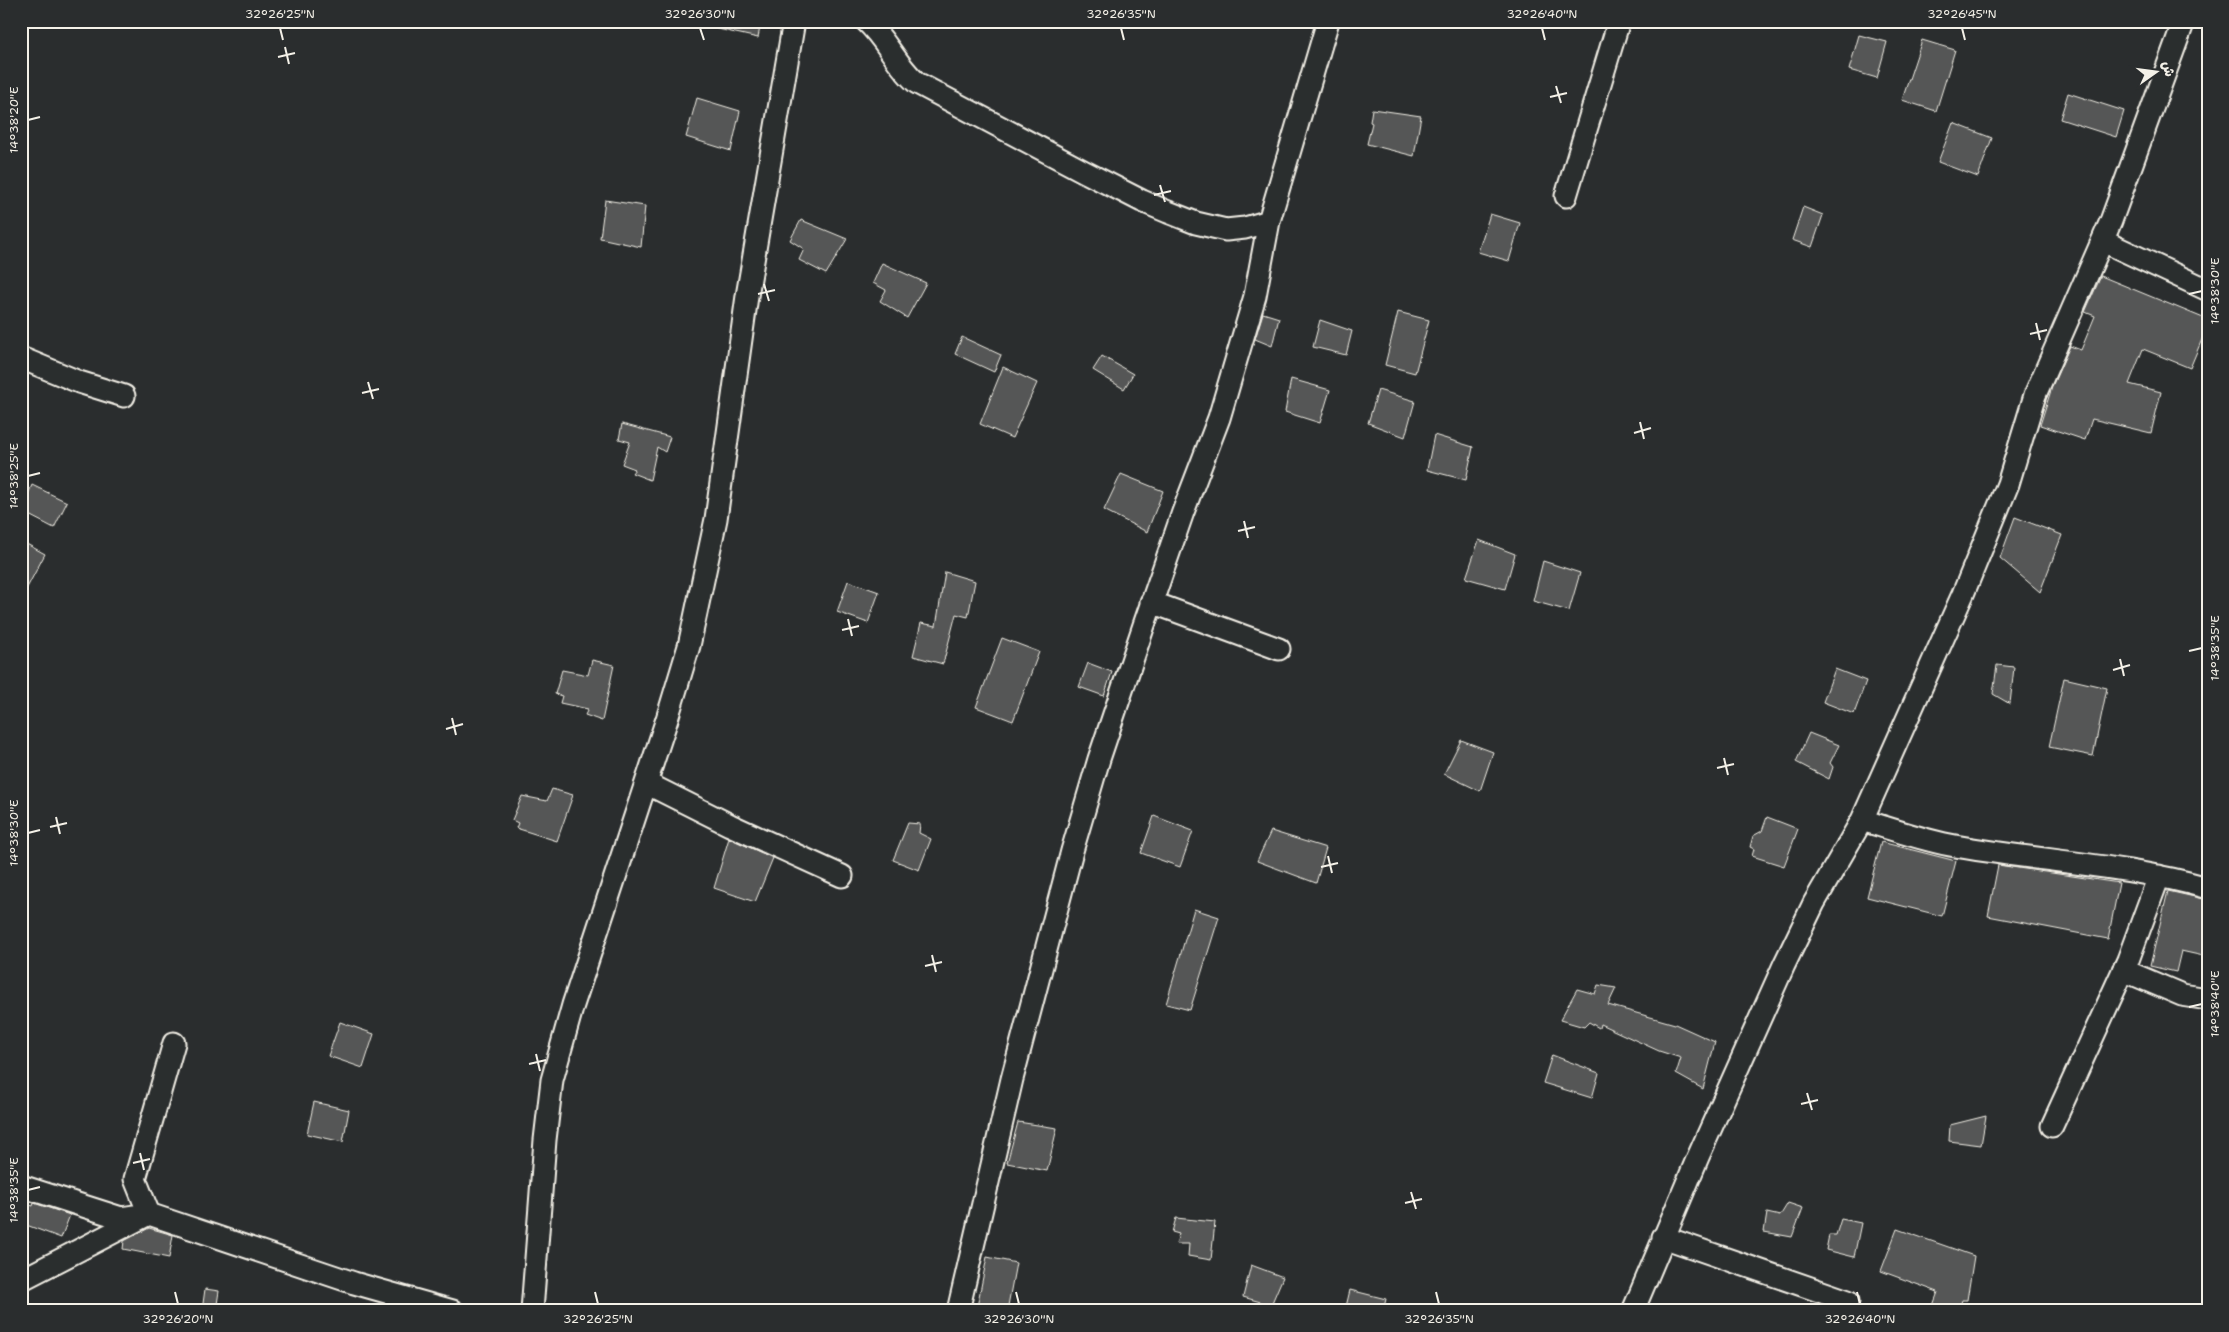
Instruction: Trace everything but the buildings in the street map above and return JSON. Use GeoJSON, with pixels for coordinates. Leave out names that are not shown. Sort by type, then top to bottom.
{"type":"FeatureCollection","features":[{"type":"Feature","properties":{"kind":"street"},"geometry":{"type":"LineString","coordinates":[[532,1311],[545,1140],[556,1064],[689,646],[716,519],[748,286],[794,21]]}},
{"type":"Feature","properties":{"kind":"street"},"geometry":{"type":"LineString","coordinates":[[866,21],[886,42],[907,74],[917,82],[1142,201],[1196,223],[1226,230],[1245,228],[1269,221]]}},
{"type":"Feature","properties":{"kind":"street"},"geometry":{"type":"LineString","coordinates":[[958,1311],[1012,1079],[1072,851],[1099,759],[1152,602],[1183,512],[1222,410],[1255,296],[1269,221],[1328,21]]}},
{"type":"Feature","properties":{"kind":"street"},"geometry":{"type":"LineString","coordinates":[[1566,196],[1619,21]]}},
{"type":"Feature","properties":{"kind":"street"},"geometry":{"type":"LineString","coordinates":[[1611,90],[1632,21]]}},
{"type":"Feature","properties":{"kind":"street"},"geometry":{"type":"LineString","coordinates":[[1632,1311],[1803,924],[1862,820],[1992,525],[2016,461],[2035,395],[2103,241],[2184,21]]}},
{"type":"Feature","properties":{"kind":"street"},"geometry":{"type":"LineString","coordinates":[[2103,241],[2208,290]]}},
{"type":"Feature","properties":{"kind":"street"},"geometry":{"type":"LineString","coordinates":[[21,358],[79,382],[124,396]]}},
{"type":"Feature","properties":{"kind":"street"},"geometry":{"type":"LineString","coordinates":[[1152,602],[1279,649]]}},
{"type":"Feature","properties":{"kind":"street"},"geometry":{"type":"LineString","coordinates":[[646,782],[730,825],[842,876]]}},
{"type":"Feature","properties":{"kind":"street"},"geometry":{"type":"LineString","coordinates":[[1862,820],[1921,839],[1950,845],[2088,863],[2159,876],[2208,888]]}},
{"type":"Feature","properties":{"kind":"street"},"geometry":{"type":"LineString","coordinates":[[2052,1126],[2123,970],[2159,876]]}},
{"type":"Feature","properties":{"kind":"street"},"geometry":{"type":"LineString","coordinates":[[2123,970],[2182,995],[2208,999]]}},
{"type":"Feature","properties":{"kind":"street"},"geometry":{"type":"LineString","coordinates":[[149,1214],[135,1179],[174,1044]]}},
{"type":"Feature","properties":{"kind":"street"},"geometry":{"type":"LineString","coordinates":[[21,1186],[121,1218],[149,1214],[354,1283],[453,1311]]}},
{"type":"Feature","properties":{"kind":"street"},"geometry":{"type":"LineString","coordinates":[[21,1280],[149,1214]]}},
{"type":"Feature","properties":{"kind":"street"},"geometry":{"type":"LineString","coordinates":[[1663,1238],[1848,1301]]}}]}
